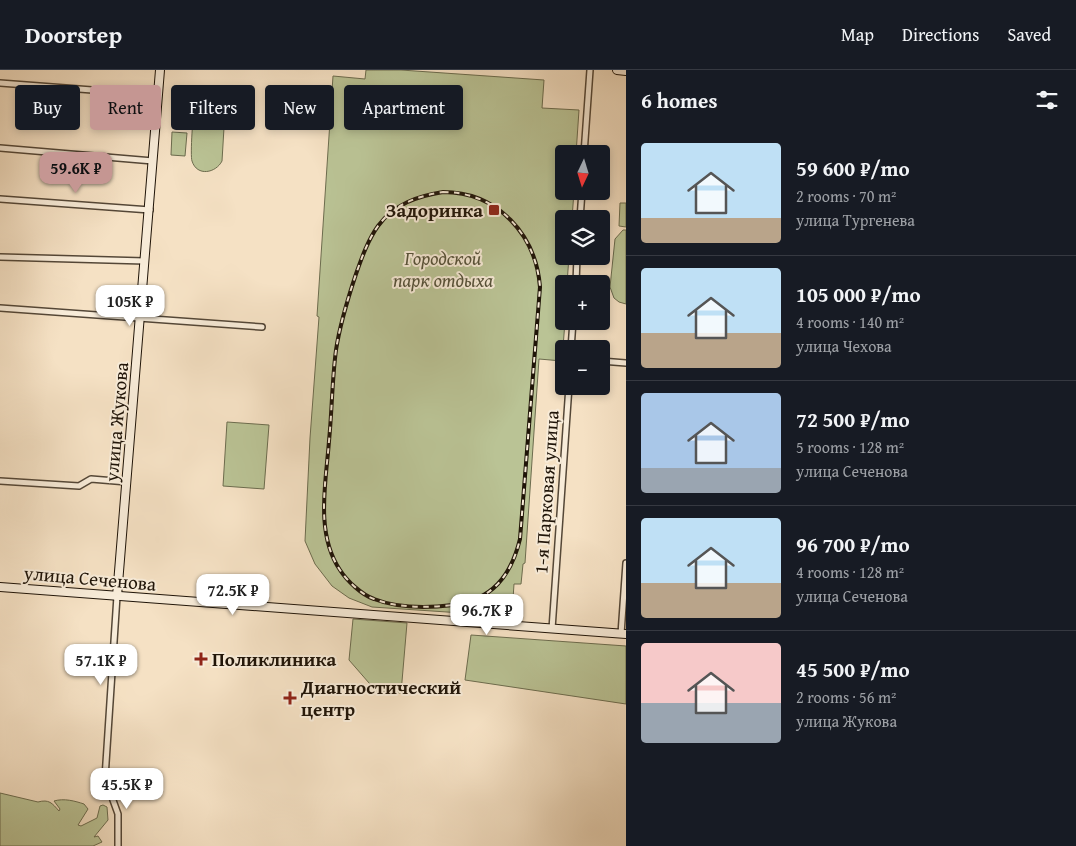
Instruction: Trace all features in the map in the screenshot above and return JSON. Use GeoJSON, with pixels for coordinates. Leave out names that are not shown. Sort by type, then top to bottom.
{"type":"FeatureCollection","features":[{"type":"Feature","properties":{"kind":"main road","name":"улица Жукова"},"geometry":{"type":"LineString","coordinates":[[159,85],[160,70]]}},
{"type":"Feature","properties":{"kind":"main road"},"geometry":{"type":"LineString","coordinates":[[617,70],[626,71]]}},
{"type":"Feature","properties":{"kind":"main road","name":"улица Жукова"},"geometry":{"type":"LineString","coordinates":[[117,596],[155,130]]}},
{"type":"Feature","properties":{"kind":"main road","name":"улица Сеченова"},"geometry":{"type":"LineString","coordinates":[[0,587],[624,634]]}},
{"type":"Feature","properties":{"kind":"street"},"geometry":{"type":"LineString","coordinates":[[585,145],[590,70]]}},
{"type":"Feature","properties":{"kind":"street"},"geometry":{"type":"LineString","coordinates":[[0,83],[90,90]]}},
{"type":"Feature","properties":{"kind":"street"},"geometry":{"type":"LineString","coordinates":[[0,148],[153,161]]}},
{"type":"Feature","properties":{"kind":"street"},"geometry":{"type":"LineString","coordinates":[[0,199],[150,210]]}},
{"type":"Feature","properties":{"kind":"street"},"geometry":{"type":"LineString","coordinates":[[0,257],[145,261]]}},
{"type":"Feature","properties":{"kind":"street"},"geometry":{"type":"LineString","coordinates":[[0,308],[262,327]]}},
{"type":"Feature","properties":{"kind":"street"},"geometry":{"type":"LineString","coordinates":[[610,362],[626,363]]}},
{"type":"Feature","properties":{"kind":"street","name":"1-я Парковая улица"},"geometry":{"type":"LineString","coordinates":[[552,629],[568,395]]}},
{"type":"Feature","properties":{"kind":"street"},"geometry":{"type":"LineString","coordinates":[[0,481],[79,486],[91,479],[127,482]]}},
{"type":"Feature","properties":{"kind":"street"},"geometry":{"type":"LineString","coordinates":[[624,634],[626,563]]}},
{"type":"Feature","properties":{"kind":"street","name":"улица Жукова"},"geometry":{"type":"LineString","coordinates":[[117,596],[105,778],[118,814],[118,846]]}},
{"type":"Feature","properties":{"kind":"green space","name":"Городской парк отдыха"},"geometry":{"type":"Polygon","coordinates":[[[366,70],[401,70],[544,80],[542,108],[579,110],[577,145],[555,145],[555,200],[573,200],[573,210],[555,210],[555,265],[568,265],[568,275],[555,275],[555,330],[564,330],[564,340],[555,340],[555,360],[539,359],[525,563],[523,564],[521,584],[514,584],[513,599],[508,599],[507,616],[372,607],[349,598],[332,586],[315,564],[305,541],[329,130],[334,130],[333,76],[365,79],[366,70]]]}},
{"type":"Feature","properties":{"kind":"green space"},"geometry":{"type":"Polygon","coordinates":[[[193,130],[224,130],[222,161],[215,168],[207,171],[198,169],[192,161],[193,130]]]}},
{"type":"Feature","properties":{"kind":"green space"},"geometry":{"type":"Polygon","coordinates":[[[172,132],[187,133],[185,156],[171,155],[172,132]]]}},
{"type":"Feature","properties":{"kind":"green space"},"geometry":{"type":"Polygon","coordinates":[[[620,203],[626,203],[626,227],[619,226],[620,203]]]}},
{"type":"Feature","properties":{"kind":"green space"},"geometry":{"type":"Polygon","coordinates":[[[623,230],[626,230],[626,304],[614,298],[610,287],[615,239],[623,230]]]}},
{"type":"Feature","properties":{"kind":"green space"},"geometry":{"type":"Polygon","coordinates":[[[227,422],[269,425],[264,489],[223,486],[227,422]]]}},
{"type":"Feature","properties":{"kind":"green space"},"geometry":{"type":"Polygon","coordinates":[[[353,619],[407,623],[401,693],[376,691],[349,660],[353,619]]]}},
{"type":"Feature","properties":{"kind":"green space"},"geometry":{"type":"Polygon","coordinates":[[[471,635],[626,646],[626,704],[465,680],[471,635]]]}},
{"type":"Feature","properties":{"kind":"green space"},"geometry":{"type":"Polygon","coordinates":[[[0,793],[38,802],[48,801],[59,811],[60,809],[54,801],[66,800],[84,804],[88,809],[78,825],[81,826],[97,818],[100,806],[103,805],[107,807],[108,820],[94,837],[98,836],[102,842],[93,846],[0,846],[0,793]]]}},
{"type":"Feature","properties":{"kind":"railway"},"geometry":{"type":"LineString","coordinates":[[443,192],[463,194],[497,208],[511,220],[522,234],[531,250],[537,268],[540,287],[520,539],[505,575],[489,592],[479,598],[453,605],[433,607],[403,606],[374,599],[355,587],[340,570],[332,556],[327,540],[324,507],[336,350],[350,292],[374,231],[384,218],[407,202],[443,192]]}},
{"type":"Feature","properties":{"kind":"place","name":"Задоринка"},"geometry":{"type":"Point","coordinates":[494,210]}},
{"type":"Feature","properties":{"kind":"place","name":"Поликлиника"},"geometry":{"type":"Point","coordinates":[201,659]}},
{"type":"Feature","properties":{"kind":"place","name":"Диагностический центр"},"geometry":{"type":"Point","coordinates":[290,698]}}]}
